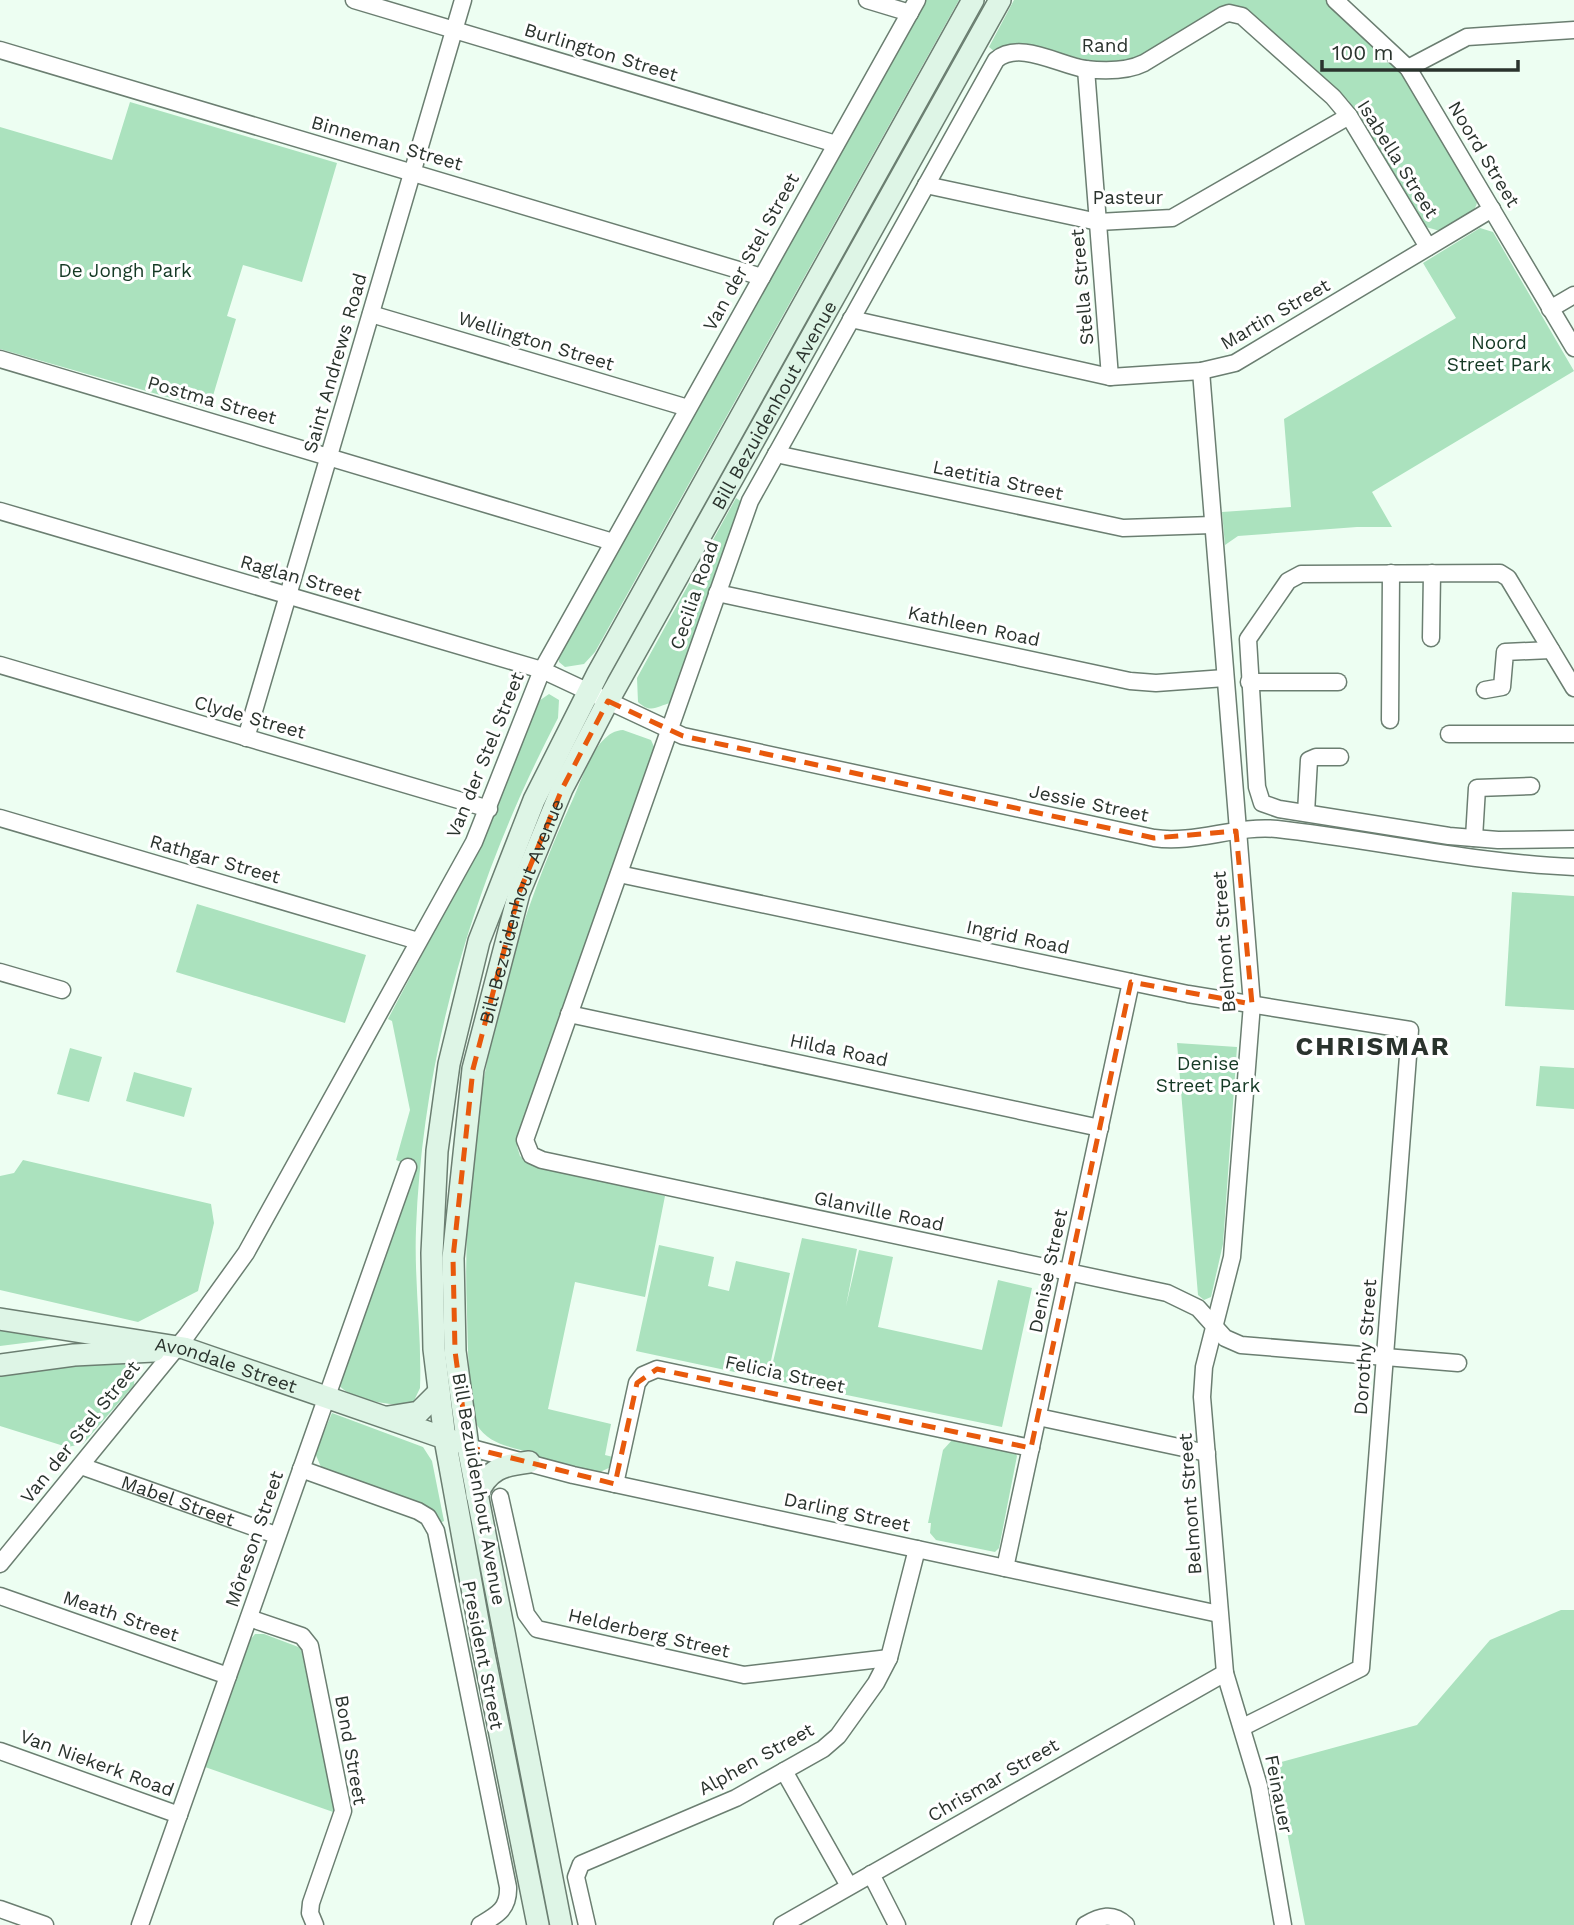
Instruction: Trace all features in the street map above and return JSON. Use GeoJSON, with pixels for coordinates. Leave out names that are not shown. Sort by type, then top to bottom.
{"type":"FeatureCollection","features":[{"type":"Feature","properties":{"kind":"main road","name":"Bill Bezuidenhout Avenue"},"geometry":{"type":"LineString","coordinates":[[561,1925],[468,1447],[455,1350],[453,1258],[473,1069],[519,893],[598,696],[973,0]]}},
{"type":"Feature","properties":{"kind":"main road","name":"Bill Bezuidenhout Avenue"},"geometry":{"type":"LineString","coordinates":[[538,1925],[445,1438],[434,1349],[432,1253],[437,1151],[449,1064],[479,941],[515,843],[1000,0]]}},
{"type":"Feature","properties":{"kind":"main road","name":"Avondale Street"},"geometry":{"type":"LineString","coordinates":[[0,1319],[178,1348],[468,1447]]}},
{"type":"Feature","properties":{"kind":"main road"},"geometry":{"type":"LineString","coordinates":[[0,1365],[74,1355],[178,1348]]}},
{"type":"Feature","properties":{"kind":"main road"},"geometry":{"type":"LineString","coordinates":[[383,1417],[419,1412],[439,1392]]}},
{"type":"Feature","properties":{"kind":"main road"},"geometry":{"type":"LineString","coordinates":[[477,1495],[490,1473],[505,1465],[529,1462]]}},
{"type":"Feature","properties":{"kind":"street","name":"Burlington Street"},"geometry":{"type":"LineString","coordinates":[[354,0],[836,144]]}},
{"type":"Feature","properties":{"kind":"street","name":"Saint Andrews Road"},"geometry":{"type":"LineString","coordinates":[[246,738],[463,0]]}},
{"type":"Feature","properties":{"kind":"street"},"geometry":{"type":"LineString","coordinates":[[867,0],[913,6]]}},
{"type":"Feature","properties":{"kind":"street","name":"Noord Street"},"geometry":{"type":"LineString","coordinates":[[1335,0],[1408,68],[1574,348]]}},
{"type":"Feature","properties":{"kind":"street","name":"Van der Stel Street"},"geometry":{"type":"LineString","coordinates":[[0,1564],[178,1348],[246,1253],[474,842],[541,670],[913,6]]}},
{"type":"Feature","properties":{"kind":"street","name":"Rand"},"geometry":{"type":"LineString","coordinates":[[1004,54],[1022,53],[1086,69],[1136,67],[1223,15],[1235,13]]}},
{"type":"Feature","properties":{"kind":"street","name":"Isabella Street"},"geometry":{"type":"LineString","coordinates":[[1235,13],[1248,20],[1333,97],[1349,116],[1428,247]]}},
{"type":"Feature","properties":{"kind":"street"},"geometry":{"type":"LineString","coordinates":[[1408,68],[1467,37],[1574,30]]}},
{"type":"Feature","properties":{"kind":"street","name":"Binneman Street"},"geometry":{"type":"LineString","coordinates":[[0,50],[762,277]]}},
{"type":"Feature","properties":{"kind":"street","name":"Cecilia Road"},"geometry":{"type":"LineString","coordinates":[[528,1151],[527,1134],[750,501],[993,63],[1004,54]]}},
{"type":"Feature","properties":{"kind":"street","name":"Stella Street"},"geometry":{"type":"LineString","coordinates":[[1086,69],[1110,377]]}},
{"type":"Feature","properties":{"kind":"street","name":"Pasteur"},"geometry":{"type":"LineString","coordinates":[[926,185],[1098,222],[1157,220],[1182,215],[1349,116]]}},
{"type":"Feature","properties":{"kind":"street","name":"Martin Street"},"geometry":{"type":"LineString","coordinates":[[851,319],[1110,377],[1201,371],[1235,363],[1492,209]]}},
{"type":"Feature","properties":{"kind":"street"},"geometry":{"type":"LineString","coordinates":[[1550,309],[1574,296]]}},
{"type":"Feature","properties":{"kind":"street","name":"Wellington Street"},"geometry":{"type":"LineString","coordinates":[[371,314],[688,408]]}},
{"type":"Feature","properties":{"kind":"street","name":"Postma Street"},"geometry":{"type":"LineString","coordinates":[[0,359],[613,542]]}},
{"type":"Feature","properties":{"kind":"street","name":"Belmont Street"},"geometry":{"type":"LineString","coordinates":[[1201,371],[1252,1004],[1233,1257],[1203,1378],[1225,1673]]}},
{"type":"Feature","properties":{"kind":"street","name":"Laetitia Street"},"geometry":{"type":"LineString","coordinates":[[776,454],[1123,528],[1212,525]]}},
{"type":"Feature","properties":{"kind":"street","name":"Raglan Street"},"geometry":{"type":"LineString","coordinates":[[0,511],[541,670],[598,696]]}},
{"type":"Feature","properties":{"kind":"street"},"geometry":{"type":"LineString","coordinates":[[1574,688],[1504,574],[1305,573],[1292,578],[1248,639],[1258,797],[1268,806],[1474,838],[1574,839]]}},
{"type":"Feature","properties":{"kind":"street"},"geometry":{"type":"LineString","coordinates":[[1390,720],[1391,573]]}},
{"type":"Feature","properties":{"kind":"street"},"geometry":{"type":"LineString","coordinates":[[1431,638],[1432,573]]}},
{"type":"Feature","properties":{"kind":"street","name":"Kathleen Road"},"geometry":{"type":"LineString","coordinates":[[717,593],[1130,681],[1156,683],[1224,678]]}},
{"type":"Feature","properties":{"kind":"street"},"geometry":{"type":"LineString","coordinates":[[1485,690],[1502,687],[1505,652],[1551,650]]}},
{"type":"Feature","properties":{"kind":"street","name":"Clyde Street"},"geometry":{"type":"LineString","coordinates":[[0,665],[489,809]]}},
{"type":"Feature","properties":{"kind":"street"},"geometry":{"type":"LineString","coordinates":[[1249,682],[1338,682]]}},
{"type":"Feature","properties":{"kind":"street","name":"Jessie Street"},"geometry":{"type":"LineString","coordinates":[[598,696],[669,731],[1154,838],[1177,839],[1236,831],[1277,830],[1511,864],[1574,867]]}},
{"type":"Feature","properties":{"kind":"street"},"geometry":{"type":"LineString","coordinates":[[1449,734],[1574,734]]}},
{"type":"Feature","properties":{"kind":"street"},"geometry":{"type":"LineString","coordinates":[[1306,813],[1306,764],[1316,757],[1340,757]]}},
{"type":"Feature","properties":{"kind":"street"},"geometry":{"type":"LineString","coordinates":[[1474,838],[1477,788],[1531,786]]}},
{"type":"Feature","properties":{"kind":"street","name":"Rathgar Street"},"geometry":{"type":"LineString","coordinates":[[0,818],[418,941]]}},
{"type":"Feature","properties":{"kind":"street","name":"Ingrid Road"},"geometry":{"type":"LineString","coordinates":[[619,874],[1131,982],[1410,1030]]}},
{"type":"Feature","properties":{"kind":"street"},"geometry":{"type":"LineString","coordinates":[[0,972],[62,990]]}},
{"type":"Feature","properties":{"kind":"street","name":"Denise Street"},"geometry":{"type":"LineString","coordinates":[[1005,1568],[1131,982]]}},
{"type":"Feature","properties":{"kind":"street","name":"Hilda Road"},"geometry":{"type":"LineString","coordinates":[[569,1014],[1100,1128]]}},
{"type":"Feature","properties":{"kind":"street","name":"Dorothy Street"},"geometry":{"type":"LineString","coordinates":[[1243,1727],[1361,1668],[1410,1030]]}},
{"type":"Feature","properties":{"kind":"street","name":"Glanville Road"},"geometry":{"type":"LineString","coordinates":[[528,1151],[542,1160],[1167,1293],[1198,1308],[1225,1338],[1252,1348],[1458,1363]]}},
{"type":"Feature","properties":{"kind":"street","name":"Môreson Street"},"geometry":{"type":"LineString","coordinates":[[140,1925],[408,1167]]}},
{"type":"Feature","properties":{"kind":"street","name":"Felicia Street"},"geometry":{"type":"LineString","coordinates":[[615,1484],[637,1383],[647,1371],[657,1369],[1031,1448]]}},
{"type":"Feature","properties":{"kind":"street"},"geometry":{"type":"LineString","coordinates":[[1038,1417],[1207,1453]]}},
{"type":"Feature","properties":{"kind":"street","name":"Darling Street"},"geometry":{"type":"LineString","coordinates":[[468,1447],[615,1484],[1219,1614]]}},
{"type":"Feature","properties":{"kind":"street","name":"Mabel Street"},"geometry":{"type":"LineString","coordinates":[[80,1466],[276,1535]]}},
{"type":"Feature","properties":{"kind":"street","name":"President Street"},"geometry":{"type":"LineString","coordinates":[[301,1469],[418,1511],[428,1517],[436,1531],[508,1887],[506,1905],[500,1913],[480,1925]]}},
{"type":"Feature","properties":{"kind":"street","name":"Helderberg Street"},"geometry":{"type":"LineString","coordinates":[[500,1497],[526,1614],[537,1629],[744,1675],[889,1658]]}},
{"type":"Feature","properties":{"kind":"street","name":"Alphen Street"},"geometry":{"type":"LineString","coordinates":[[587,1925],[576,1877],[581,1864],[736,1798],[838,1736],[876,1683],[889,1658],[917,1549]]}},
{"type":"Feature","properties":{"kind":"street","name":"Meath Street"},"geometry":{"type":"LineString","coordinates":[[0,1596],[228,1676]]}},
{"type":"Feature","properties":{"kind":"street","name":"Bond Street"},"geometry":{"type":"LineString","coordinates":[[248,1618],[302,1636],[310,1646],[343,1811],[311,1903],[310,1916],[315,1925]]}},
{"type":"Feature","properties":{"kind":"street","name":"Feinauer"},"geometry":{"type":"LineString","coordinates":[[1225,1673],[1259,1786],[1283,1925]]}},
{"type":"Feature","properties":{"kind":"street","name":"Chrismar Street"},"geometry":{"type":"LineString","coordinates":[[782,1925],[1225,1673]]}},
{"type":"Feature","properties":{"kind":"street","name":"Van Niekerk Road"},"geometry":{"type":"LineString","coordinates":[[0,1751],[180,1815]]}},
{"type":"Feature","properties":{"kind":"street"},"geometry":{"type":"LineString","coordinates":[[784,1771],[849,1886]]}},
{"type":"Feature","properties":{"kind":"street"},"geometry":{"type":"LineString","coordinates":[[871,1874],[897,1925]]}},
{"type":"Feature","properties":{"kind":"street"},"geometry":{"type":"LineString","coordinates":[[0,1909],[45,1925]]}},
{"type":"Feature","properties":{"kind":"street"},"geometry":{"type":"LineString","coordinates":[[1085,1925],[1097,1918],[1110,1916],[1126,1925]]}},
{"type":"Feature","properties":{"kind":"highlighted area"},"geometry":{"type":"Polygon","coordinates":[[[608,701],[683,736],[1154,838],[1236,831],[1252,1004],[1131,982],[1031,1448],[657,1369],[637,1383],[615,1484],[468,1447],[455,1351],[453,1258],[473,1069],[519,893],[562,789],[608,701]]]}},
{"type":"Feature","properties":{"kind":"green space"},"geometry":{"type":"Polygon","coordinates":[[[924,0],[959,0],[595,652],[584,664],[565,667],[559,662],[558,653],[924,0]]]}},
{"type":"Feature","properties":{"kind":"green space"},"geometry":{"type":"Polygon","coordinates":[[[1014,0],[1327,0],[1393,59],[1477,197],[1477,203],[1465,218],[1440,231],[1426,227],[1348,100],[1245,11],[1146,55],[1130,60],[1101,62],[1022,46],[994,51],[989,47],[1014,0]]]}},
{"type":"Feature","properties":{"kind":"green space","name":"De Jongh Park"},"geometry":{"type":"Polygon","coordinates":[[[130,102],[337,163],[302,282],[243,265],[227,316],[236,319],[209,409],[0,349],[0,127],[112,160],[130,102]]]}},
{"type":"Feature","properties":{"kind":"green space","name":"Noord Street Park"},"geometry":{"type":"Polygon","coordinates":[[[1480,228],[1493,232],[1574,371],[1372,492],[1392,527],[1238,536],[1225,545],[1222,512],[1291,507],[1284,419],[1456,318],[1423,263],[1480,228]]]}},
{"type":"Feature","properties":{"kind":"green space"},"geometry":{"type":"Polygon","coordinates":[[[736,498],[742,502],[671,703],[647,708],[638,702],[637,678],[736,498]]]}},
{"type":"Feature","properties":{"kind":"green space"},"geometry":{"type":"Polygon","coordinates":[[[549,694],[559,700],[558,718],[528,778],[478,902],[458,966],[429,1096],[416,1229],[420,1388],[412,1405],[373,1401],[352,1395],[339,1385],[410,1176],[416,1168],[412,1160],[403,1163],[396,1160],[410,1110],[392,1021],[388,1019],[486,834],[536,703],[549,694]]]}},
{"type":"Feature","properties":{"kind":"green space"},"geometry":{"type":"Polygon","coordinates":[[[623,730],[651,740],[655,749],[517,1146],[520,1156],[530,1164],[665,1196],[645,1297],[575,1282],[548,1409],[611,1424],[605,1455],[613,1457],[611,1467],[600,1472],[532,1457],[532,1453],[508,1447],[487,1437],[477,1425],[469,1370],[466,1248],[470,1182],[489,1050],[524,922],[586,768],[605,738],[623,730]]]}},
{"type":"Feature","properties":{"kind":"green space"},"geometry":{"type":"Polygon","coordinates":[[[1512,892],[1574,896],[1574,1010],[1505,1006],[1512,892]]]}},
{"type":"Feature","properties":{"kind":"green space"},"geometry":{"type":"Polygon","coordinates":[[[197,904],[366,955],[345,1023],[176,972],[197,904]]]}},
{"type":"Feature","properties":{"kind":"green space","name":"Denise Street Park"},"geometry":{"type":"Polygon","coordinates":[[[1177,1043],[1237,1047],[1223,1244],[1211,1297],[1204,1300],[1198,1295],[1177,1043]]]}},
{"type":"Feature","properties":{"kind":"green space"},"geometry":{"type":"Polygon","coordinates":[[[70,1048],[102,1057],[89,1102],[57,1094],[70,1048]]]}},
{"type":"Feature","properties":{"kind":"green space"},"geometry":{"type":"Polygon","coordinates":[[[1540,1066],[1574,1068],[1574,1109],[1536,1106],[1540,1066]]]}},
{"type":"Feature","properties":{"kind":"green space"},"geometry":{"type":"Polygon","coordinates":[[[134,1072],[192,1088],[184,1117],[126,1101],[134,1072]]]}},
{"type":"Feature","properties":{"kind":"green space"},"geometry":{"type":"Polygon","coordinates":[[[23,1160],[211,1204],[214,1223],[198,1291],[138,1322],[0,1290],[0,1176],[14,1173],[23,1160]]]}},
{"type":"Feature","properties":{"kind":"green space"},"geometry":{"type":"Polygon","coordinates":[[[802,1238],[857,1249],[846,1306],[859,1250],[893,1257],[878,1327],[982,1350],[998,1280],[1032,1288],[1002,1427],[769,1379],[802,1238]]]}},
{"type":"Feature","properties":{"kind":"green space"},"geometry":{"type":"Polygon","coordinates":[[[659,1245],[714,1257],[708,1286],[729,1291],[736,1261],[790,1273],[767,1379],[636,1351],[659,1245]]]}},
{"type":"Feature","properties":{"kind":"green space"},"geometry":{"type":"Polygon","coordinates":[[[0,1322],[64,1338],[0,1346],[0,1322]]]}},
{"type":"Feature","properties":{"kind":"green space"},"geometry":{"type":"Polygon","coordinates":[[[124,1361],[135,1370],[134,1385],[83,1444],[67,1447],[0,1426],[0,1371],[124,1361]]]}},
{"type":"Feature","properties":{"kind":"green space"},"geometry":{"type":"Polygon","coordinates":[[[332,1413],[423,1447],[432,1461],[444,1521],[440,1523],[321,1467],[315,1453],[332,1413]]]}},
{"type":"Feature","properties":{"kind":"green space"},"geometry":{"type":"Polygon","coordinates":[[[953,1439],[1014,1450],[1017,1456],[999,1548],[995,1552],[936,1540],[930,1533],[931,1523],[928,1523],[943,1450],[953,1439]]]}},
{"type":"Feature","properties":{"kind":"green space"},"geometry":{"type":"Polygon","coordinates":[[[1561,1610],[1574,1610],[1574,1925],[1305,1925],[1274,1764],[1417,1725],[1490,1640],[1561,1610]]]}},
{"type":"Feature","properties":{"kind":"green space"},"geometry":{"type":"Polygon","coordinates":[[[255,1634],[264,1634],[301,1648],[336,1813],[205,1767],[250,1640],[255,1634]]]}},
{"type":"Feature","properties":{"kind":"district","name":"CHRISMAR"},"geometry":{"type":"Point","coordinates":[1373,1046]}}]}
